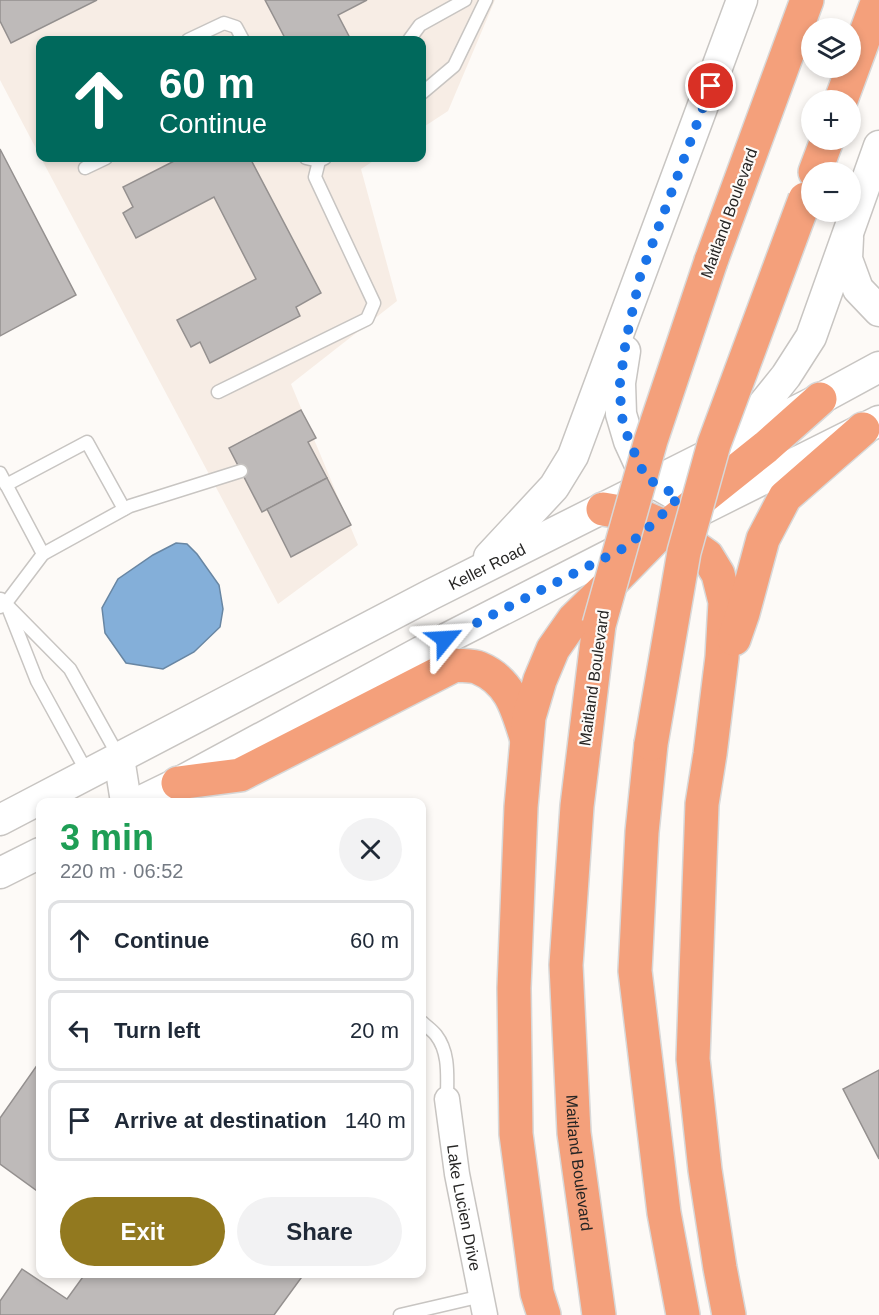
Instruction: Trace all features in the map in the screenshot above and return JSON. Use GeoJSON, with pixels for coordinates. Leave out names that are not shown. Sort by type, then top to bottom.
{"type":"FeatureCollection","features":[{"type":"Feature","properties":{"kind":"highway","name":"Maitland Boulevard"},"geometry":{"type":"LineString","coordinates":[[599,1315],[574,1133],[566,965],[577,806],[599,625],[651,440],[711,261],[807,0]]}},
{"type":"Feature","properties":{"kind":"highway"},"geometry":{"type":"LineString","coordinates":[[845,90],[878,0]]}},
{"type":"Feature","properties":{"kind":"highway"},"geometry":{"type":"LineString","coordinates":[[683,1315],[664,1213],[635,971],[642,832],[651,744],[684,552],[714,444],[801,211]]}},
{"type":"Feature","properties":{"kind":"highway"},"geometry":{"type":"LineString","coordinates":[[544,1315],[537,1293],[516,1134],[514,988],[521,807],[529,717],[540,680],[553,649],[574,620],[661,525],[678,493],[766,447],[820,399]]}},
{"type":"Feature","properties":{"kind":"highway"},"geometry":{"type":"LineString","coordinates":[[720,677],[743,613],[763,539],[785,497],[871,425]]}},
{"type":"Feature","properties":{"kind":"highway"},"geometry":{"type":"LineString","coordinates":[[603,508],[638,515],[661,525],[707,556],[718,574],[725,603],[720,677],[702,804],[693,1059],[705,1170],[729,1315]]}},
{"type":"Feature","properties":{"kind":"highway"},"geometry":{"type":"LineString","coordinates":[[178,783],[240,775],[455,665],[477,667],[509,692],[517,708],[527,741]]}},
{"type":"Feature","properties":{"kind":"street"},"geometry":{"type":"LineString","coordinates":[[474,573],[554,487],[573,456],[742,0]]}},
{"type":"Feature","properties":{"kind":"street"},"geometry":{"type":"LineString","coordinates":[[723,448],[757,412],[786,376],[811,337],[879,146]]}},
{"type":"Feature","properties":{"kind":"street"},"geometry":{"type":"LineString","coordinates":[[849,229],[848,260],[858,289],[879,312]]}},
{"type":"Feature","properties":{"kind":"street"},"geometry":{"type":"LineString","coordinates":[[640,277],[626,340],[620,383],[621,414],[629,441],[646,478],[678,493],[733,494]]}},
{"type":"Feature","properties":{"kind":"street","name":"Keller Road"},"geometry":{"type":"LineString","coordinates":[[42,798],[271,677],[603,508],[678,493],[723,448],[879,367]]}},
{"type":"Feature","properties":{"kind":"street"},"geometry":{"type":"LineString","coordinates":[[147,798],[436,643],[626,547],[661,525],[733,494],[871,425]]}},
{"type":"Feature","properties":{"kind":"street"},"geometry":{"type":"LineString","coordinates":[[119,758],[125,798]]}},
{"type":"Feature","properties":{"kind":"street"},"geometry":{"type":"LineString","coordinates":[[88,774],[115,798]]}},
{"type":"Feature","properties":{"kind":"street","name":"Keller Road"},"geometry":{"type":"LineString","coordinates":[[0,820],[36,801]]}},
{"type":"Feature","properties":{"kind":"street"},"geometry":{"type":"LineString","coordinates":[[0,873],[36,854]]}},
{"type":"Feature","properties":{"kind":"street","name":"Lake Lucien Drive"},"geometry":{"type":"LineString","coordinates":[[447,1099],[457,1174],[483,1306]]}},
{"type":"Feature","properties":{"kind":"lane"},"geometry":{"type":"LineString","coordinates":[[412,36],[420,25],[465,0]]}},
{"type":"Feature","properties":{"kind":"lane"},"geometry":{"type":"LineString","coordinates":[[426,90],[454,66],[486,0]]}},
{"type":"Feature","properties":{"kind":"lane"},"geometry":{"type":"LineString","coordinates":[[196,36],[224,23],[236,27],[241,36]]}},
{"type":"Feature","properties":{"kind":"lane"},"geometry":{"type":"LineString","coordinates":[[86,168],[98,162]]}},
{"type":"Feature","properties":{"kind":"lane"},"geometry":{"type":"LineString","coordinates":[[218,392],[367,319],[374,303],[315,177],[321,162]]}},
{"type":"Feature","properties":{"kind":"lane"},"geometry":{"type":"LineString","coordinates":[[6,485],[87,442],[124,509]]}},
{"type":"Feature","properties":{"kind":"lane"},"geometry":{"type":"LineString","coordinates":[[2,603],[43,554],[124,509],[241,471]]}},
{"type":"Feature","properties":{"kind":"lane"},"geometry":{"type":"LineString","coordinates":[[0,473],[43,554]]}},
{"type":"Feature","properties":{"kind":"lane"},"geometry":{"type":"LineString","coordinates":[[2,603],[70,669],[119,758]]}},
{"type":"Feature","properties":{"kind":"lane"},"geometry":{"type":"LineString","coordinates":[[2,603],[37,681],[88,774]]}},
{"type":"Feature","properties":{"kind":"lane"},"geometry":{"type":"LineString","coordinates":[[426,1026],[435,1034],[443,1047],[446,1060],[447,1099]]}},
{"type":"Feature","properties":{"kind":"lane"},"geometry":{"type":"LineString","coordinates":[[400,1315],[483,1306]]}},
{"type":"Feature","properties":{"kind":"shaded area"},"geometry":{"type":"Polygon","coordinates":[[[0,0],[495,0],[448,111],[426,125],[426,36],[36,36],[36,148],[0,80],[0,0]]]}},
{"type":"Feature","properties":{"kind":"shaded area"},"geometry":{"type":"Polygon","coordinates":[[[43,162],[372,162],[361,169],[397,301],[291,384],[358,545],[278,604],[43,162]]]}},
{"type":"Feature","properties":{"kind":"water"},"geometry":{"type":"Polygon","coordinates":[[[176,543],[187,544],[219,585],[223,609],[220,627],[194,652],[163,669],[126,663],[105,633],[102,608],[118,579],[153,555],[176,543]]]}},
{"type":"Feature","properties":{"kind":"building"},"geometry":{"type":"Polygon","coordinates":[[[0,0],[97,0],[11,43],[0,21],[0,0]]]}},
{"type":"Feature","properties":{"kind":"building"},"geometry":{"type":"Polygon","coordinates":[[[265,0],[367,0],[338,15],[349,36],[284,36],[265,0]]]}},
{"type":"Feature","properties":{"kind":"building"},"geometry":{"type":"Polygon","coordinates":[[[0,149],[76,295],[0,336],[0,149]]]}},
{"type":"Feature","properties":{"kind":"building"},"geometry":{"type":"Polygon","coordinates":[[[172,162],[252,162],[321,293],[296,307],[300,316],[210,363],[200,342],[191,347],[177,320],[256,279],[214,197],[136,238],[123,213],[133,207],[123,187],[172,162]]]}},
{"type":"Feature","properties":{"kind":"building"},"geometry":{"type":"Polygon","coordinates":[[[301,410],[316,438],[308,442],[327,478],[262,512],[229,448],[301,410]]]}},
{"type":"Feature","properties":{"kind":"building"},"geometry":{"type":"Polygon","coordinates":[[[327,478],[351,525],[291,557],[267,509],[327,478]]]}},
{"type":"Feature","properties":{"kind":"building"},"geometry":{"type":"Polygon","coordinates":[[[36,1067],[36,1190],[0,1164],[0,1118],[36,1067]]]}},
{"type":"Feature","properties":{"kind":"building"},"geometry":{"type":"Polygon","coordinates":[[[879,1070],[879,1159],[843,1089],[879,1070]]]}},
{"type":"Feature","properties":{"kind":"building"},"geometry":{"type":"Polygon","coordinates":[[[22,1269],[67,1299],[82,1278],[301,1278],[274,1315],[0,1315],[0,1301],[22,1269]]]}},
{"type":"Feature","properties":{"kind":"route"},"geometry":{"type":"LineString","coordinates":[[445,639],[626,547],[679,497],[646,478],[629,441],[621,414],[620,383],[626,340],[640,277],[711,86]]}}]}
